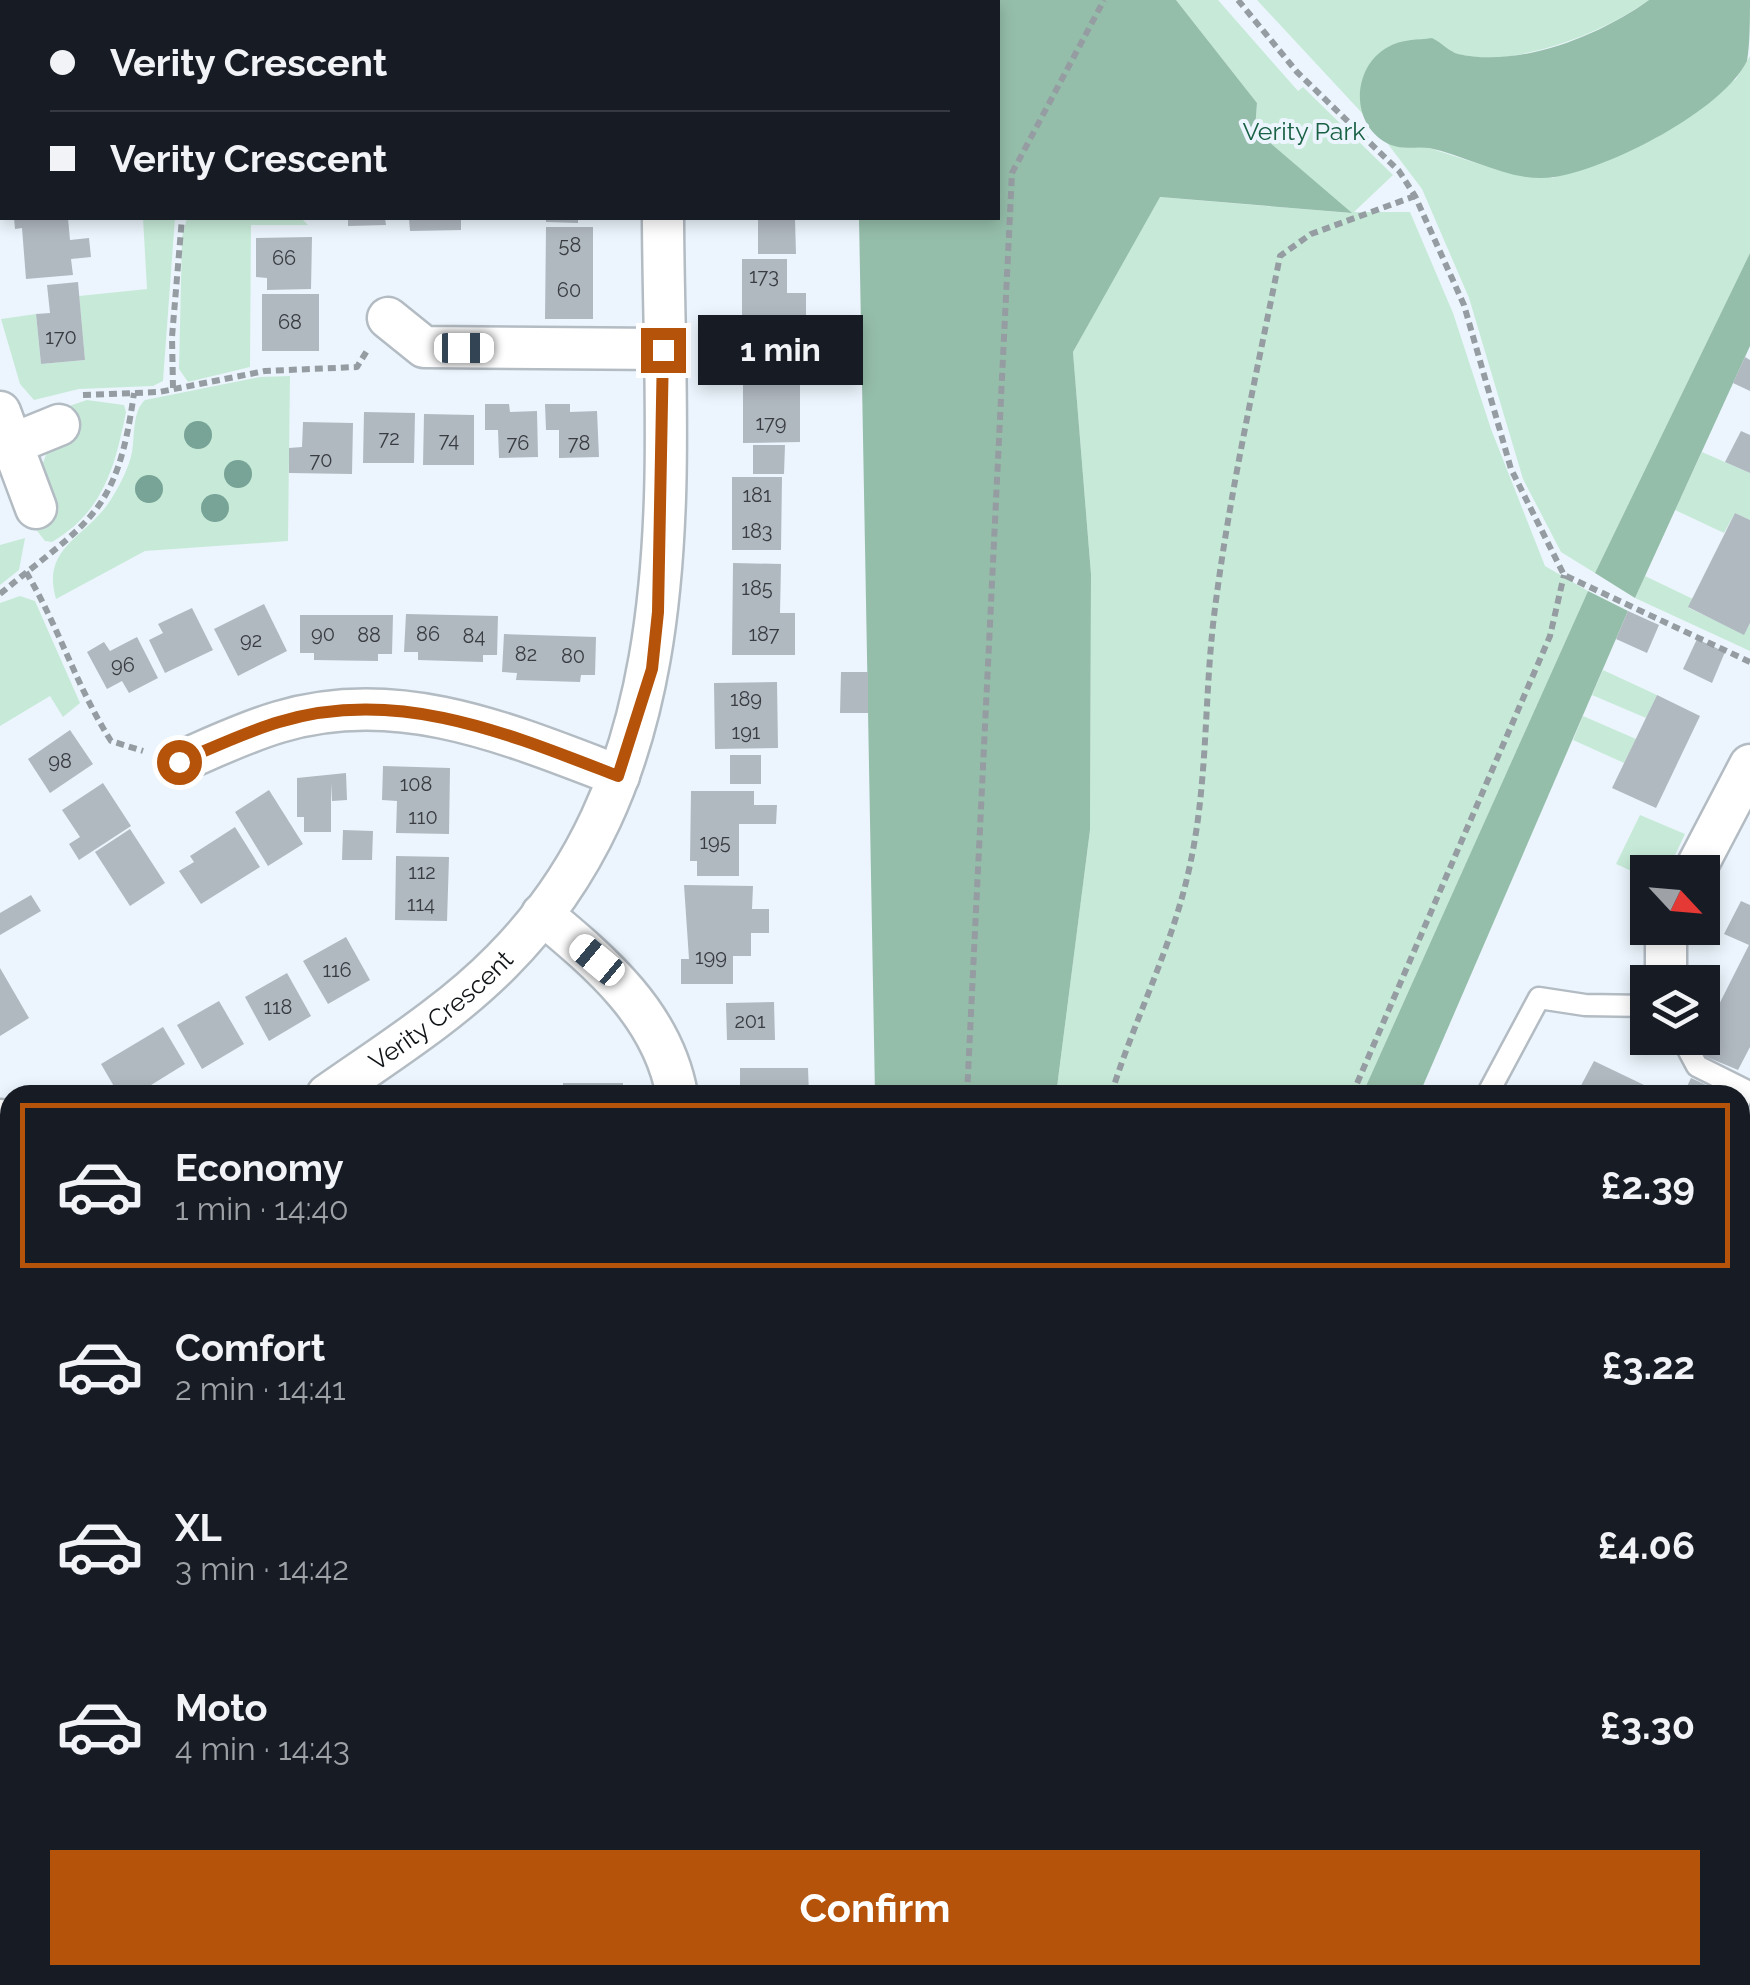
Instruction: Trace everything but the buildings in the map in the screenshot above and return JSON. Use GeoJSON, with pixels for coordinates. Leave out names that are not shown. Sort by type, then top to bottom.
{"type":"FeatureCollection","features":[{"type":"Feature","properties":{"kind":"street","name":"Verity Crescent"},"geometry":{"type":"LineString","coordinates":[[341,1085],[436,1018],[502,961],[542,914],[594,832],[618,776],[652,669],[658,612],[662,220]]}},
{"type":"Feature","properties":{"kind":"street"},"geometry":{"type":"LineString","coordinates":[[388,318],[424,347],[663,350]]}},
{"type":"Feature","properties":{"kind":"street"},"geometry":{"type":"LineString","coordinates":[[36,508],[5,429],[59,425]]}},
{"type":"Feature","properties":{"kind":"street"},"geometry":{"type":"LineString","coordinates":[[179,762],[279,722],[333,711],[384,709],[488,726],[618,776]]}},
{"type":"Feature","properties":{"kind":"street"},"geometry":{"type":"LineString","coordinates":[[1703,855],[1750,765]]}},
{"type":"Feature","properties":{"kind":"street"},"geometry":{"type":"LineString","coordinates":[[542,914],[597,960],[638,1005],[666,1052],[675,1085]]}},
{"type":"Feature","properties":{"kind":"lane"},"geometry":{"type":"LineString","coordinates":[[1492,1085],[1539,998],[1585,1006],[1630,1006]]}},
{"type":"Feature","properties":{"kind":"lane"},"geometry":{"type":"LineString","coordinates":[[1691,1055],[1697,1066],[1735,1085]]}},
{"type":"Feature","properties":{"kind":"path"},"geometry":{"type":"LineString","coordinates":[[967,1085],[1012,173],[1104,0]]}},
{"type":"Feature","properties":{"kind":"path"},"geometry":{"type":"LineString","coordinates":[[1238,0],[1297,72],[1399,170],[1416,196],[1464,306],[1511,469],[1564,574],[1749,660]]}},
{"type":"Feature","properties":{"kind":"path"},"geometry":{"type":"LineString","coordinates":[[1115,1085],[1176,929],[1191,862],[1205,780],[1204,693],[1223,540],[1239,440],[1280,256],[1312,234],[1416,196]]}},
{"type":"Feature","properties":{"kind":"path"},"geometry":{"type":"LineString","coordinates":[[174,388],[172,337],[182,220]]}},
{"type":"Feature","properties":{"kind":"path"},"geometry":{"type":"LineString","coordinates":[[59,425],[56,404],[84,394],[174,388],[265,371],[357,367],[388,318]]}},
{"type":"Feature","properties":{"kind":"path"},"geometry":{"type":"LineString","coordinates":[[0,594],[69,539],[106,499],[127,442],[134,393]]}},
{"type":"Feature","properties":{"kind":"path"},"geometry":{"type":"LineString","coordinates":[[26,572],[45,603],[86,702],[111,742],[179,762]]}},
{"type":"Feature","properties":{"kind":"path"},"geometry":{"type":"LineString","coordinates":[[1356,1085],[1550,636],[1564,574]]}},
{"type":"Feature","properties":{"kind":"green space"},"geometry":{"type":"Polygon","coordinates":[[[1000,0],[1176,0],[1257,103],[1255,130],[1352,213],[1160,197],[1073,352],[1091,574],[1090,830],[1057,1085],[875,1085],[859,220],[1000,220],[1000,0]]]}},
{"type":"Feature","properties":{"kind":"green space","name":"Verity Park"},"geometry":{"type":"Polygon","coordinates":[[[1176,0],[1218,0],[1298,91],[1303,87],[1393,175],[1354,212],[1410,212],[1453,313],[1491,429],[1545,566],[1588,591],[1366,1085],[1057,1085],[1090,830],[1091,574],[1073,352],[1159,197],[1350,213],[1255,130],[1257,103],[1176,0]]]}},
{"type":"Feature","properties":{"kind":"green space"},"geometry":{"type":"Polygon","coordinates":[[[1257,0],[1649,0],[1598,29],[1541,50],[1496,58],[1440,52],[1423,146],[1501,171],[1553,178],[1622,153],[1736,79],[1750,56],[1750,253],[1595,573],[1561,552],[1523,479],[1469,298],[1422,189],[1375,127],[1257,0]]]}},
{"type":"Feature","properties":{"kind":"green space"},"geometry":{"type":"Polygon","coordinates":[[[1649,0],[1750,0],[1747,61],[1734,80],[1690,117],[1605,162],[1555,177],[1523,177],[1429,148],[1391,145],[1378,137],[1362,112],[1361,83],[1367,69],[1393,44],[1432,38],[1458,54],[1507,57],[1532,53],[1583,37],[1649,0]]]}},
{"type":"Feature","properties":{"kind":"green space"},"geometry":{"type":"Polygon","coordinates":[[[143,220],[175,220],[163,381],[153,386],[79,389],[34,400],[20,384],[1,319],[36,314],[41,364],[85,360],[79,296],[147,289],[143,220]]]}},
{"type":"Feature","properties":{"kind":"green space"},"geometry":{"type":"Polygon","coordinates":[[[186,220],[303,220],[308,225],[251,225],[250,367],[188,382],[179,369],[182,237],[186,220]]]}},
{"type":"Feature","properties":{"kind":"green space"},"geometry":{"type":"Polygon","coordinates":[[[1750,253],[1750,346],[1635,598],[1595,573],[1750,253]]]}},
{"type":"Feature","properties":{"kind":"green space"},"geometry":{"type":"Polygon","coordinates":[[[290,376],[288,541],[145,551],[56,599],[55,566],[61,553],[103,510],[119,486],[131,458],[138,411],[145,400],[260,377],[290,376]]]}},
{"type":"Feature","properties":{"kind":"green space"},"geometry":{"type":"Polygon","coordinates":[[[87,400],[124,405],[126,412],[117,451],[104,486],[84,517],[52,542],[45,541],[31,523],[59,510],[43,463],[63,408],[87,400]]]}},
{"type":"Feature","properties":{"kind":"green space"},"geometry":{"type":"Polygon","coordinates":[[[1702,452],[1750,473],[1750,520],[1735,513],[1724,533],[1675,510],[1702,452]]]}},
{"type":"Feature","properties":{"kind":"green space"},"geometry":{"type":"Polygon","coordinates":[[[25,538],[19,570],[0,585],[0,545],[25,538]]]}},
{"type":"Feature","properties":{"kind":"green space"},"geometry":{"type":"Polygon","coordinates":[[[1645,576],[1693,599],[1689,608],[1744,634],[1750,623],[1750,651],[1635,598],[1645,576]]]}},
{"type":"Feature","properties":{"kind":"green space"},"geometry":{"type":"Polygon","coordinates":[[[1588,591],[1628,611],[1423,1085],[1366,1085],[1588,591]]]}},
{"type":"Feature","properties":{"kind":"green space"},"geometry":{"type":"Polygon","coordinates":[[[20,596],[35,601],[80,703],[63,717],[50,696],[0,726],[0,603],[20,596]]]}},
{"type":"Feature","properties":{"kind":"green space"},"geometry":{"type":"Polygon","coordinates":[[[1603,670],[1657,695],[1646,718],[1592,695],[1603,670]]]}},
{"type":"Feature","properties":{"kind":"green space"},"geometry":{"type":"Polygon","coordinates":[[[1583,716],[1636,739],[1624,763],[1573,740],[1583,716]]]}},
{"type":"Feature","properties":{"kind":"green space"},"geometry":{"type":"Polygon","coordinates":[[[1640,815],[1685,834],[1675,855],[1630,855],[1630,870],[1616,864],[1640,815]]]}},
{"type":"Feature","properties":{"kind":"route"},"geometry":{"type":"LineString","coordinates":[[179,762],[279,722],[333,711],[384,709],[437,714],[488,726],[618,776],[652,669],[664,517],[663,350]]}}]}
